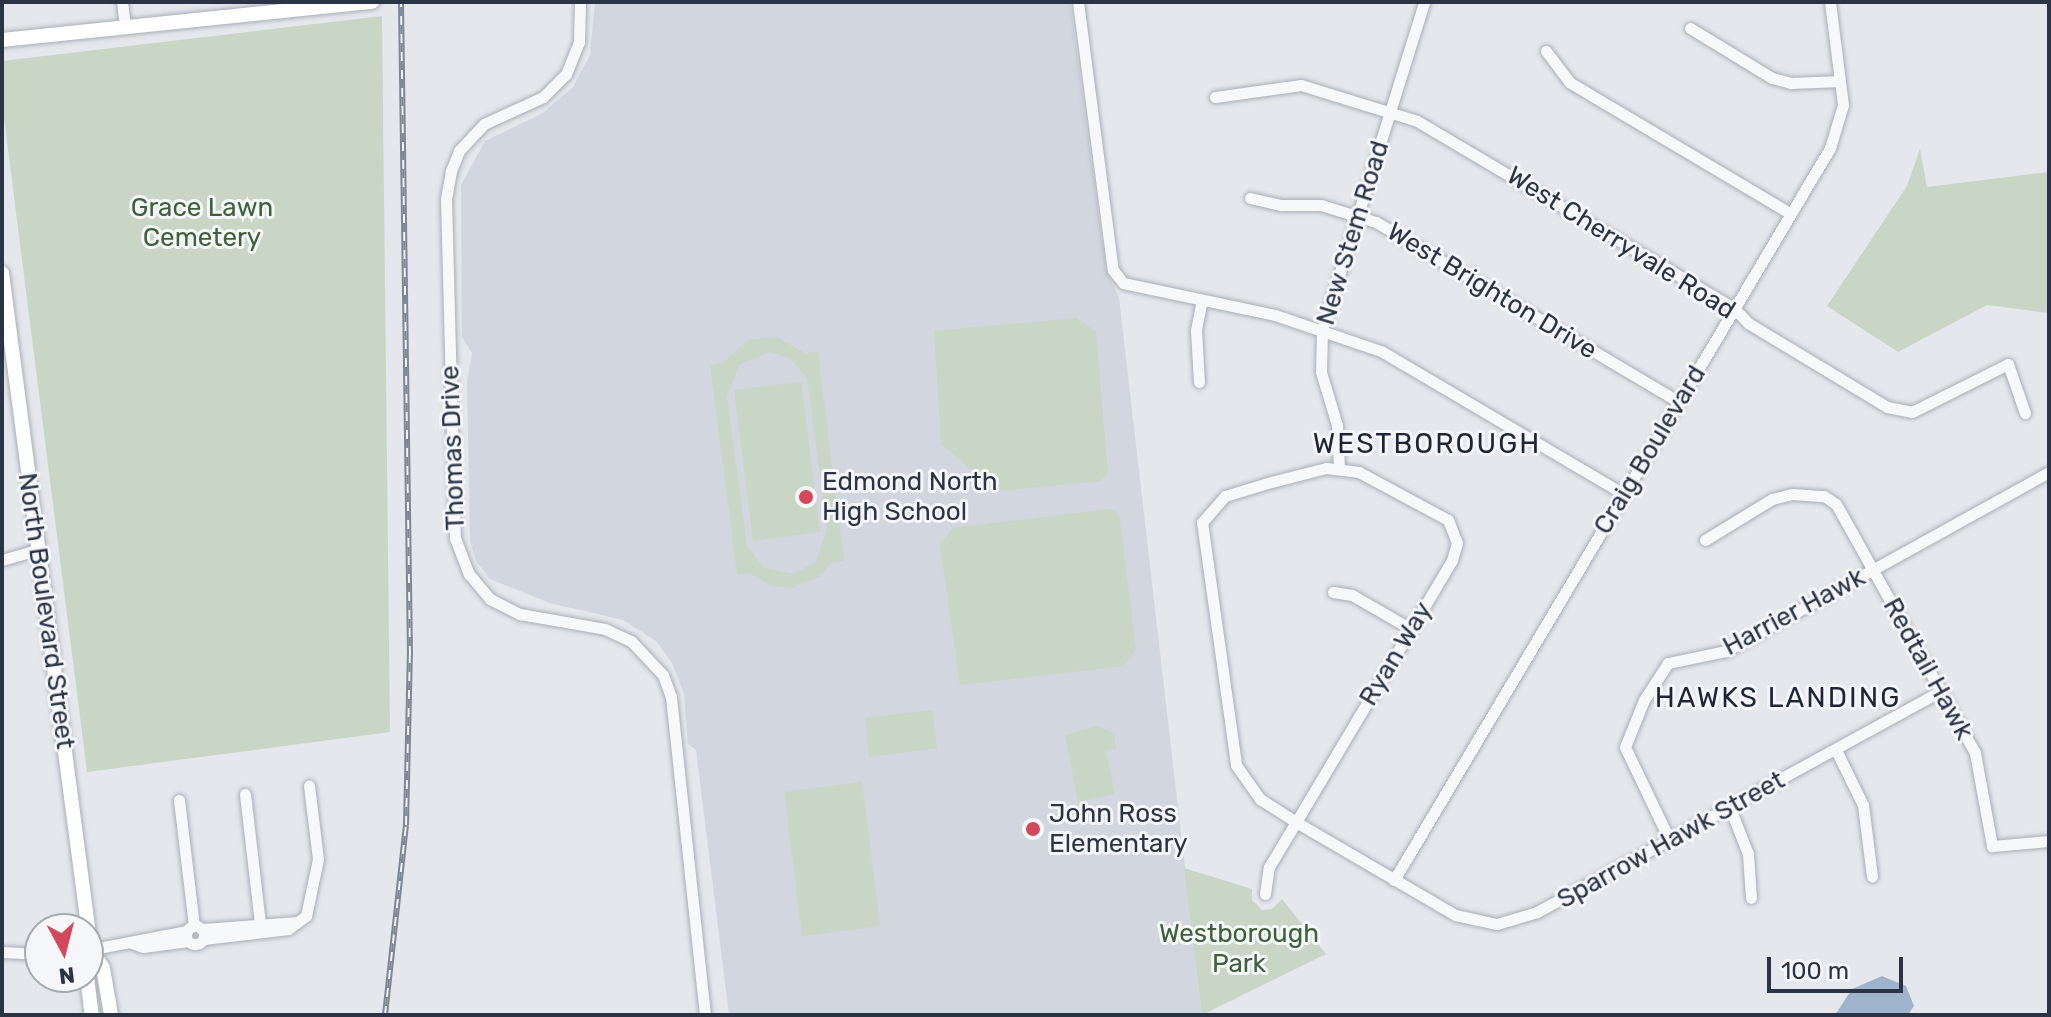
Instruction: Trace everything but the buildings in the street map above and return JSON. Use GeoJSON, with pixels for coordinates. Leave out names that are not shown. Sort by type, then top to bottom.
{"type":"FeatureCollection","features":[{"type":"Feature","properties":{"kind":"main road"},"geometry":{"type":"LineString","coordinates":[[2,40],[125,28],[274,8],[372,2]]}},
{"type":"Feature","properties":{"kind":"main road","name":"North Boulevard Street"},"geometry":{"type":"LineString","coordinates":[[2,276],[85,913]]}},
{"type":"Feature","properties":{"kind":"main road","name":"North Boulevard Street"},"geometry":{"type":"LineString","coordinates":[[104,974],[111,1015]]}},
{"type":"Feature","properties":{"kind":"main road"},"geometry":{"type":"LineString","coordinates":[[89,993],[92,1015]]}},
{"type":"Feature","properties":{"kind":"street"},"geometry":{"type":"LineString","coordinates":[[122,2],[125,28]]}},
{"type":"Feature","properties":{"kind":"street","name":"Thomas Drive"},"geometry":{"type":"LineString","coordinates":[[580,2],[579,42],[566,74],[543,97],[484,124],[459,151],[451,171],[446,199],[455,538],[469,574],[490,599],[520,614],[605,629],[631,641],[663,675],[673,708],[705,1015]]}},
{"type":"Feature","properties":{"kind":"street"},"geometry":{"type":"LineString","coordinates":[[1078,2],[1113,270],[1123,283],[1322,330],[1403,361],[1625,495]]}},
{"type":"Feature","properties":{"kind":"street","name":"New Stem Road"},"geometry":{"type":"LineString","coordinates":[[1339,468],[1337,425],[1321,372],[1322,330],[1424,2]]}},
{"type":"Feature","properties":{"kind":"street","name":"Craig Boulevard"},"geometry":{"type":"LineString","coordinates":[[1394,880],[1625,495],[1841,125],[1840,81],[1830,2]]}},
{"type":"Feature","properties":{"kind":"street"},"geometry":{"type":"LineString","coordinates":[[1690,28],[1772,78],[1815,84],[1840,81]]}},
{"type":"Feature","properties":{"kind":"street"},"geometry":{"type":"LineString","coordinates":[[1546,51],[1569,82],[1791,214]]}},
{"type":"Feature","properties":{"kind":"street","name":"West Cherryvale Road"},"geometry":{"type":"LineString","coordinates":[[1215,97],[1301,85],[1391,112],[1445,135],[1735,309],[1748,323],[1900,411],[1924,407],[2008,364],[2025,413]]}},
{"type":"Feature","properties":{"kind":"street","name":"West Brighton Drive"},"geometry":{"type":"LineString","coordinates":[[1250,198],[1281,205],[1321,205],[1376,222],[1679,402]]}},
{"type":"Feature","properties":{"kind":"street"},"geometry":{"type":"LineString","coordinates":[[1199,382],[1196,330],[1202,300]]}},
{"type":"Feature","properties":{"kind":"street","name":"Ryan Way"},"geometry":{"type":"LineString","coordinates":[[1265,894],[1269,867],[1456,552],[1453,526],[1377,478],[1339,468]]}},
{"type":"Feature","properties":{"kind":"street","name":"Sparrow Hawk Street"},"geometry":{"type":"LineString","coordinates":[[1339,468],[1313,470],[1225,496],[1202,522],[1236,765],[1260,799],[1455,915],[1497,924],[1537,912],[1940,691]]}},
{"type":"Feature","properties":{"kind":"street","name":"Harrier Hawk"},"geometry":{"type":"LineString","coordinates":[[1670,841],[1625,747],[1628,732],[1660,672],[1679,657],[1726,651],[2049,472]]}},
{"type":"Feature","properties":{"kind":"street","name":"Redtail Hawk"},"geometry":{"type":"LineString","coordinates":[[1705,540],[1772,499],[1808,493],[1836,504],[1975,753],[1992,846],[2049,841]]}},
{"type":"Feature","properties":{"kind":"street"},"geometry":{"type":"LineString","coordinates":[[2,560],[37,550]]}},
{"type":"Feature","properties":{"kind":"street"},"geometry":{"type":"LineString","coordinates":[[1333,592],[1352,595],[1411,629]]}},
{"type":"Feature","properties":{"kind":"street"},"geometry":{"type":"LineString","coordinates":[[1836,750],[1863,805],[1872,876]]}},
{"type":"Feature","properties":{"kind":"street"},"geometry":{"type":"LineString","coordinates":[[104,947],[298,922],[311,907],[318,859],[309,786]]}},
{"type":"Feature","properties":{"kind":"street"},"geometry":{"type":"LineString","coordinates":[[245,794],[261,927]]}},
{"type":"Feature","properties":{"kind":"street"},"geometry":{"type":"LineString","coordinates":[[179,800],[195,933]]}},
{"type":"Feature","properties":{"kind":"street"},"geometry":{"type":"LineString","coordinates":[[1730,808],[1748,854],[1751,898]]}},
{"type":"Feature","properties":{"kind":"street"},"geometry":{"type":"LineString","coordinates":[[2,952],[24,953]]}},
{"type":"Feature","properties":{"kind":"shaded area","name":"Edmond North High School"},"geometry":{"type":"Polygon","coordinates":[[[595,2],[1070,2],[1106,270],[1119,298],[1202,1015],[729,1015],[696,750],[688,744],[684,694],[672,663],[656,641],[623,620],[550,603],[490,579],[476,561],[470,541],[467,382],[472,353],[462,337],[461,185],[485,141],[543,113],[573,87],[590,55],[595,2]]]}},
{"type":"Feature","properties":{"kind":"green space","name":"Grace Lawn Cemetery"},"geometry":{"type":"Polygon","coordinates":[[[382,16],[390,732],[87,772],[2,102],[2,61],[382,16]]]}},
{"type":"Feature","properties":{"kind":"green space"},"geometry":{"type":"Polygon","coordinates":[[[1920,149],[1927,187],[2049,172],[2049,313],[1987,305],[1898,352],[1827,306],[1907,186],[1920,149]]]}},
{"type":"Feature","properties":{"kind":"green space"},"geometry":{"type":"Polygon","coordinates":[[[1077,318],[1096,332],[1108,474],[1100,481],[998,491],[941,444],[934,331],[1077,318]]]}},
{"type":"Feature","properties":{"kind":"green space"},"geometry":{"type":"Polygon","coordinates":[[[777,337],[805,353],[818,352],[844,561],[832,562],[819,577],[792,588],[772,586],[749,573],[737,574],[710,365],[723,363],[748,340],[777,337]],[[769,352],[739,365],[727,397],[747,546],[764,568],[793,574],[816,562],[827,529],[807,378],[790,358],[769,352]]]}},
{"type":"Feature","properties":{"kind":"green space"},"geometry":{"type":"Polygon","coordinates":[[[801,382],[820,532],[753,541],[734,390],[801,382]]]}},
{"type":"Feature","properties":{"kind":"green space"},"geometry":{"type":"Polygon","coordinates":[[[1110,509],[1119,514],[1136,649],[1124,666],[960,685],[940,545],[952,528],[1110,509]]]}},
{"type":"Feature","properties":{"kind":"green space"},"geometry":{"type":"Polygon","coordinates":[[[932,710],[937,748],[869,757],[865,718],[932,710]]]}},
{"type":"Feature","properties":{"kind":"green space"},"geometry":{"type":"Polygon","coordinates":[[[1097,726],[1114,733],[1116,748],[1106,751],[1115,794],[1078,802],[1065,735],[1097,726]]]}},
{"type":"Feature","properties":{"kind":"green space"},"geometry":{"type":"Polygon","coordinates":[[[862,782],[880,926],[802,936],[784,792],[862,782]]]}},
{"type":"Feature","properties":{"kind":"green space","name":"Westborough Park"},"geometry":{"type":"Polygon","coordinates":[[[1184,868],[1252,889],[1252,900],[1262,910],[1272,909],[1282,899],[1326,954],[1202,1015],[1184,868]]]}},
{"type":"Feature","properties":{"kind":"water"},"geometry":{"type":"Polygon","coordinates":[[[1882,976],[1906,986],[1914,1006],[1908,1015],[1835,1015],[1852,989],[1882,976]]]}},
{"type":"Feature","properties":{"kind":"railway"},"geometry":{"type":"LineString","coordinates":[[385,1015],[406,825],[410,655],[401,2]]}},
{"type":"Feature","properties":{"kind":"place","name":"Edmond North High School"},"geometry":{"type":"Point","coordinates":[806,497]}},
{"type":"Feature","properties":{"kind":"place","name":"John Ross Elementary"},"geometry":{"type":"Point","coordinates":[1033,829]}},
{"type":"Feature","properties":{"kind":"district","name":"WESTBOROUGH"},"geometry":{"type":"Point","coordinates":[1427,444]}},
{"type":"Feature","properties":{"kind":"district","name":"HAWKS LANDING"},"geometry":{"type":"Point","coordinates":[1778,698]}}]}
